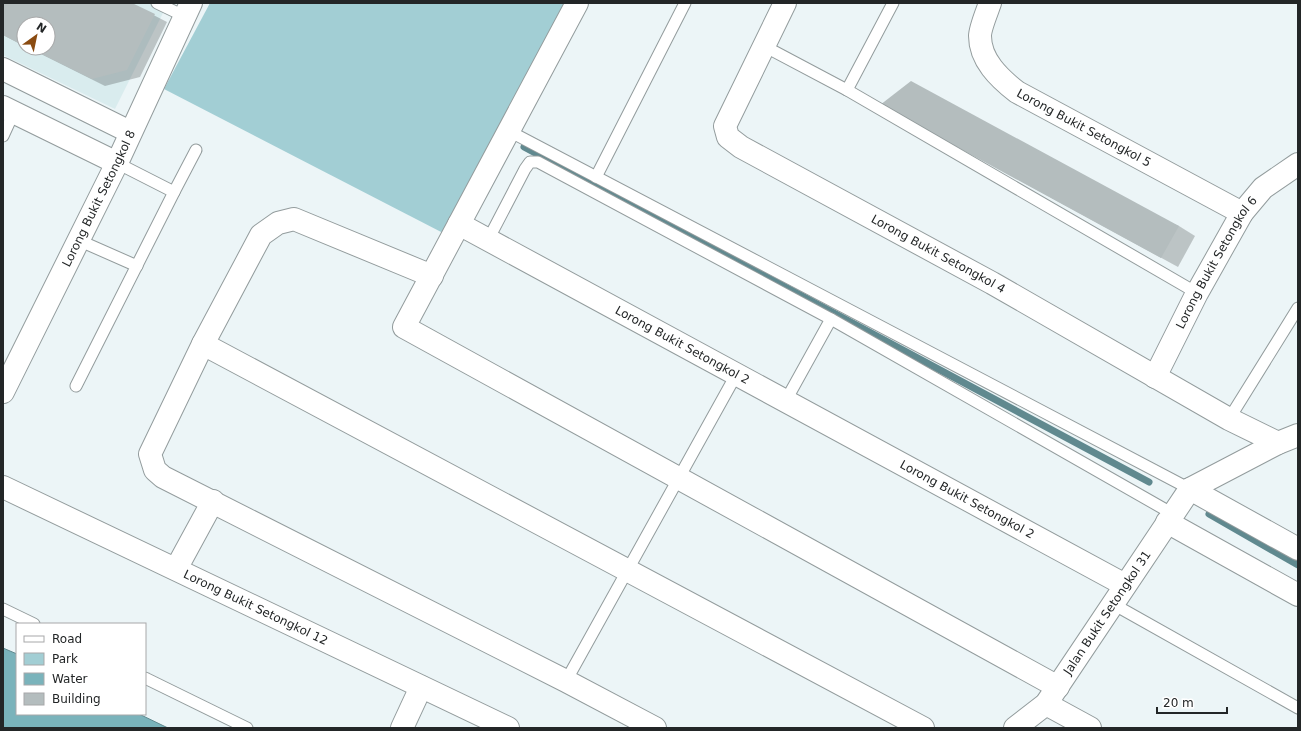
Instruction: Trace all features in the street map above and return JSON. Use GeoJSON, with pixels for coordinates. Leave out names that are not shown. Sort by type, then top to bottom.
{"type":"FeatureCollection","features":[{"type":"Feature","properties":{"kind":"street"},"geometry":{"type":"LineString","coordinates":[[577,3],[404,327],[678,479],[1052,695],[1090,728]]}},
{"type":"Feature","properties":{"kind":"street","name":"Lorong Bukit Setongkol 4"},"geometry":{"type":"LineString","coordinates":[[785,3],[725,126],[728,137],[741,146],[992,283],[1229,419],[1278,443]]}},
{"type":"Feature","properties":{"kind":"street","name":"Lorong Bukit Setongkol 5"},"geometry":{"type":"LineString","coordinates":[[990,3],[980,35],[984,57],[1003,81],[1017,92],[1242,213]]}},
{"type":"Feature","properties":{"kind":"street","name":"Lorong Bukit Setongkol 8"},"geometry":{"type":"LineString","coordinates":[[3,392],[116,163],[188,10]]}},
{"type":"Feature","properties":{"kind":"street"},"geometry":{"type":"LineString","coordinates":[[3,69],[130,132]]}},
{"type":"Feature","properties":{"kind":"street"},"geometry":{"type":"LineString","coordinates":[[9,110],[116,163]]}},
{"type":"Feature","properties":{"kind":"street","name":"Lorong Bukit Setongkol 6"},"geometry":{"type":"LineString","coordinates":[[1155,377],[1197,293],[1242,213],[1263,188],[1298,164]]}},
{"type":"Feature","properties":{"kind":"street"},"geometry":{"type":"LineString","coordinates":[[432,276],[294,219],[278,223],[261,235],[203,344],[150,454],[155,470],[163,477],[566,681],[655,728]]}},
{"type":"Feature","properties":{"kind":"street","name":"Lorong Bukit Setongkol 2"},"geometry":{"type":"LineString","coordinates":[[459,224],[1125,585]]}},
{"type":"Feature","properties":{"kind":"street"},"geometry":{"type":"LineString","coordinates":[[203,344],[923,728]]}},
{"type":"Feature","properties":{"kind":"street"},"geometry":{"type":"LineString","coordinates":[[1190,489],[1278,443],[1298,435]]}},
{"type":"Feature","properties":{"kind":"street","name":"Lorong Bukit Setongkol 12"},"geometry":{"type":"LineString","coordinates":[[3,486],[508,728]]}},
{"type":"Feature","properties":{"kind":"street"},"geometry":{"type":"LineString","coordinates":[[1190,489],[1298,549]]}},
{"type":"Feature","properties":{"kind":"street","name":"Jalan Bukit Setongkol 31"},"geometry":{"type":"LineString","coordinates":[[1015,728],[1052,695],[1190,489]]}},
{"type":"Feature","properties":{"kind":"street"},"geometry":{"type":"LineString","coordinates":[[176,569],[213,501]]}},
{"type":"Feature","properties":{"kind":"street"},"geometry":{"type":"LineString","coordinates":[[1170,518],[1298,595]]}},
{"type":"Feature","properties":{"kind":"street"},"geometry":{"type":"LineString","coordinates":[[402,728],[421,686]]}},
{"type":"Feature","properties":{"kind":"lane"},"geometry":{"type":"LineString","coordinates":[[157,3],[188,10]]}},
{"type":"Feature","properties":{"kind":"lane"},"geometry":{"type":"LineString","coordinates":[[596,177],[685,3]]}},
{"type":"Feature","properties":{"kind":"lane"},"geometry":{"type":"LineString","coordinates":[[847,90],[893,3]]}},
{"type":"Feature","properties":{"kind":"lane"},"geometry":{"type":"LineString","coordinates":[[764,46],[847,90],[1197,293]]}},
{"type":"Feature","properties":{"kind":"lane"},"geometry":{"type":"LineString","coordinates":[[3,136],[9,110]]}},
{"type":"Feature","properties":{"kind":"lane"},"geometry":{"type":"LineString","coordinates":[[509,131],[1190,489]]}},
{"type":"Feature","properties":{"kind":"lane"},"geometry":{"type":"LineString","coordinates":[[76,386],[196,150]]}},
{"type":"Feature","properties":{"kind":"lane"},"geometry":{"type":"LineString","coordinates":[[488,240],[525,169],[530,162],[538,162],[831,319],[1170,518]]}},
{"type":"Feature","properties":{"kind":"lane"},"geometry":{"type":"LineString","coordinates":[[116,163],[174,192]]}},
{"type":"Feature","properties":{"kind":"lane"},"geometry":{"type":"LineString","coordinates":[[78,240],[137,266]]}},
{"type":"Feature","properties":{"kind":"lane"},"geometry":{"type":"LineString","coordinates":[[1229,419],[1298,308]]}},
{"type":"Feature","properties":{"kind":"lane"},"geometry":{"type":"LineString","coordinates":[[786,402],[831,319]]}},
{"type":"Feature","properties":{"kind":"lane"},"geometry":{"type":"LineString","coordinates":[[566,681],[736,375]]}},
{"type":"Feature","properties":{"kind":"lane"},"geometry":{"type":"LineString","coordinates":[[1113,604],[1298,708]]}},
{"type":"Feature","properties":{"kind":"lane"},"geometry":{"type":"LineString","coordinates":[[3,609],[32,623]]}},
{"type":"Feature","properties":{"kind":"lane"},"geometry":{"type":"LineString","coordinates":[[146,678],[246,728]]}},
{"type":"Feature","properties":{"kind":"shaded area"},"geometry":{"type":"Polygon","coordinates":[[[3,3],[168,3],[115,109],[3,55],[3,3]]]}},
{"type":"Feature","properties":{"kind":"green space"},"geometry":{"type":"Polygon","coordinates":[[[210,3],[567,3],[445,234],[164,89],[210,3]]]}},
{"type":"Feature","properties":{"kind":"water"},"geometry":{"type":"Polygon","coordinates":[[[3,648],[16,654],[16,715],[141,715],[168,728],[3,728],[3,648]]]}},
{"type":"Feature","properties":{"kind":"building"},"geometry":{"type":"Polygon","coordinates":[[[3,3],[132,3],[155,14],[127,70],[92,79],[45,56],[56,56],[56,16],[16,16],[16,42],[3,35],[3,3]]]}},
{"type":"Feature","properties":{"kind":"building"},"geometry":{"type":"Polygon","coordinates":[[[911,81],[1179,226],[1161,258],[880,105],[911,81]]]}},
{"type":"Feature","properties":{"kind":"waterway"},"geometry":{"type":"LineString","coordinates":[[524,147],[1149,482]]}},
{"type":"Feature","properties":{"kind":"waterway"},"geometry":{"type":"LineString","coordinates":[[1209,514],[1298,565]]}}]}
